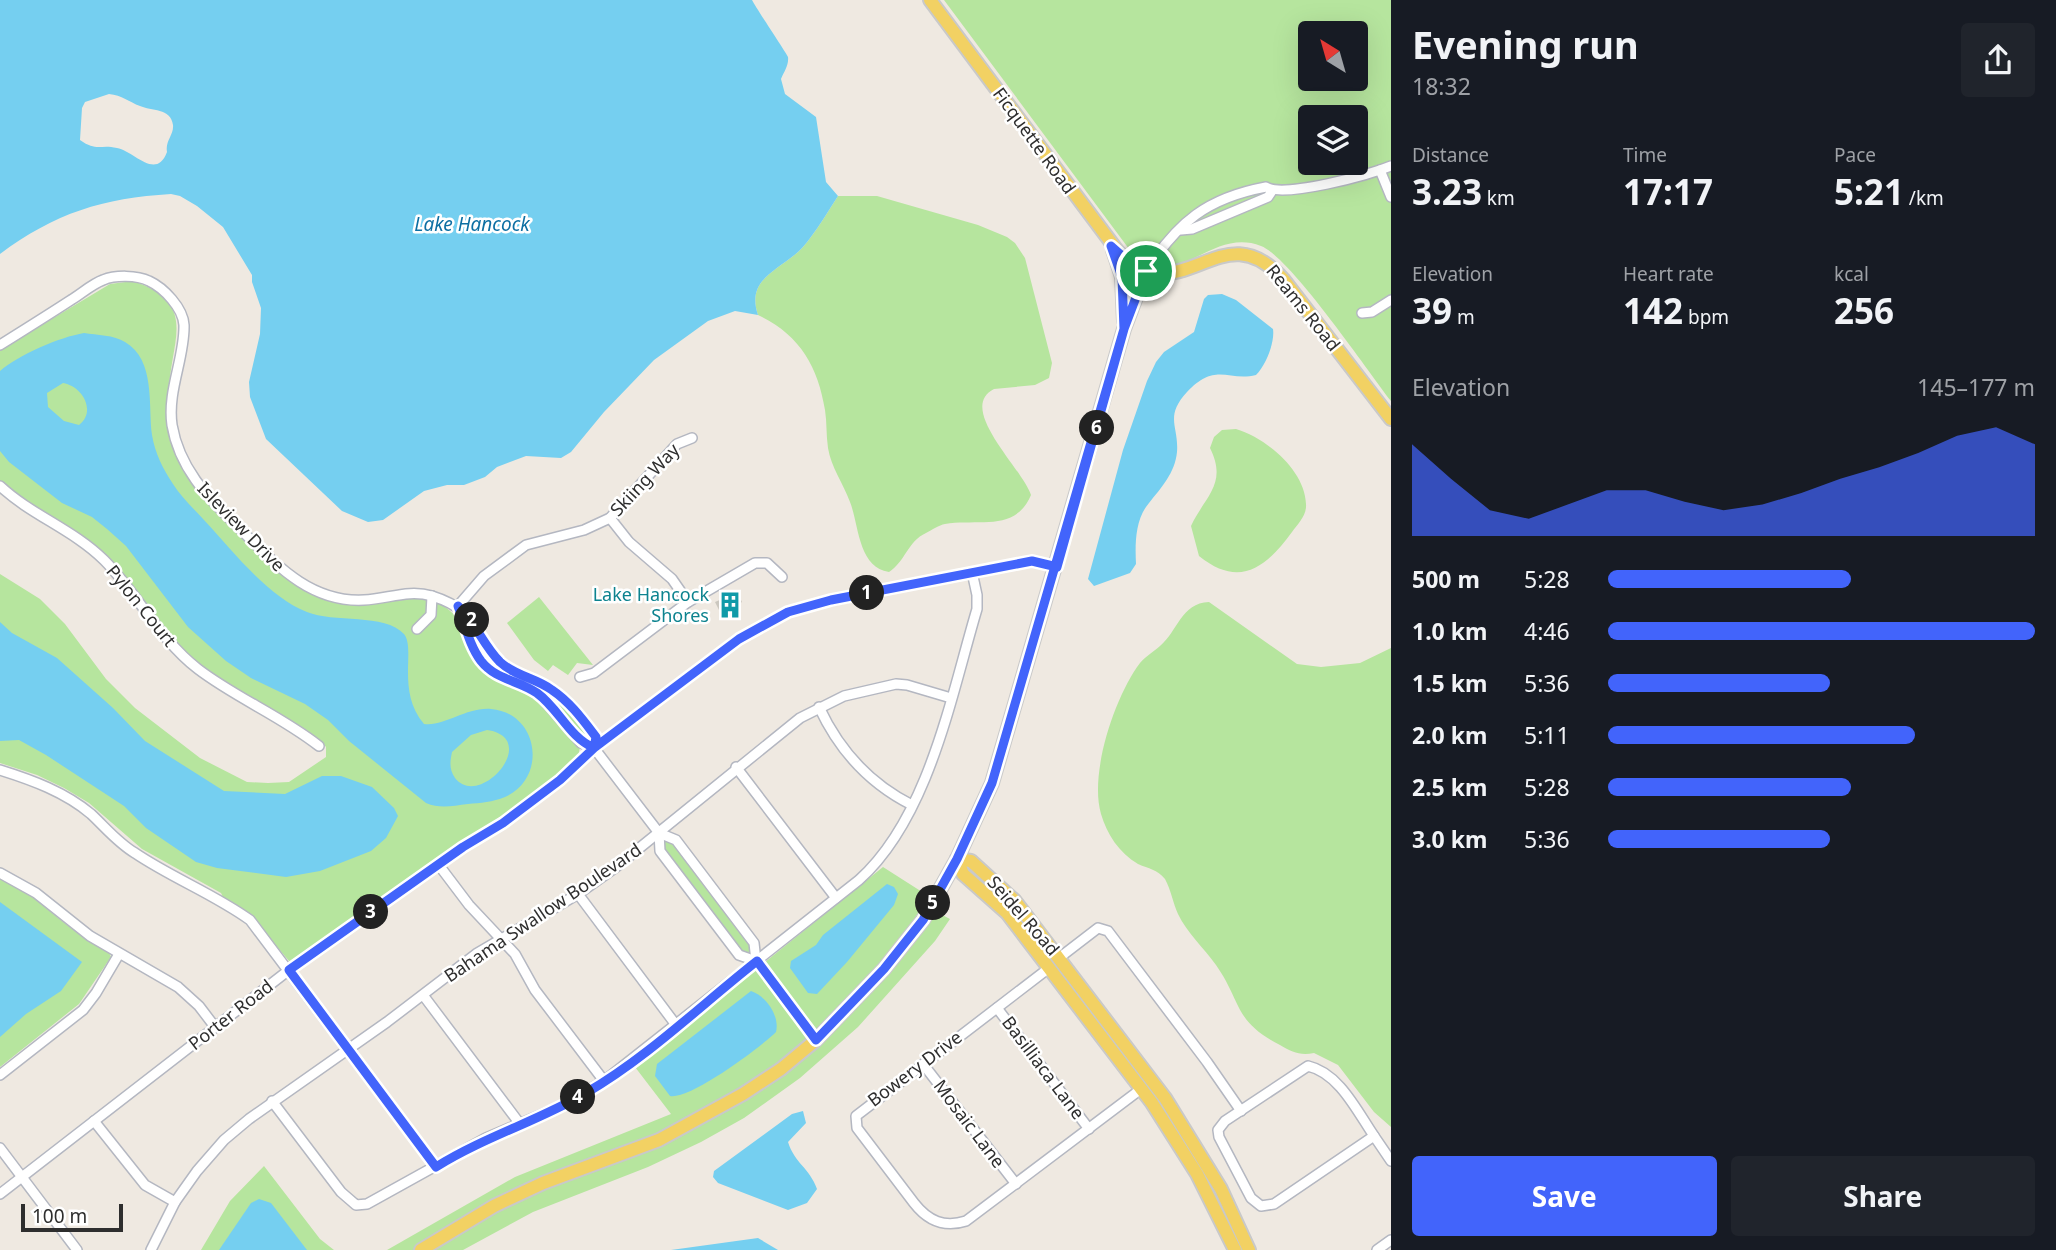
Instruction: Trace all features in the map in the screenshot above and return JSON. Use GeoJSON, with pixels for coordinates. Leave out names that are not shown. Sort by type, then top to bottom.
{"type":"FeatureCollection","features":[{"type":"Feature","properties":{"kind":"main road","name":"Ficquette Road"},"geometry":{"type":"LineString","coordinates":[[930,0],[1111,246],[1130,263],[1146,271]]}},
{"type":"Feature","properties":{"kind":"main road"},"geometry":{"type":"LineString","coordinates":[[1111,246],[1122,277],[1124,329]]}},
{"type":"Feature","properties":{"kind":"main road","name":"Reams Road"},"geometry":{"type":"LineString","coordinates":[[1146,271],[1164,274],[1184,271],[1231,253],[1251,254],[1262,259],[1283,279],[1391,419]]}},
{"type":"Feature","properties":{"kind":"main road"},"geometry":{"type":"LineString","coordinates":[[421,1250],[494,1206],[543,1183],[659,1140],[704,1118],[781,1069],[816,1040],[875,979],[923,920],[957,859],[992,783],[1057,567],[1124,329],[1146,271]]}},
{"type":"Feature","properties":{"kind":"main road","name":"Seidel Road"},"geometry":{"type":"LineString","coordinates":[[1235,1250],[1182,1147],[1141,1089],[1007,913],[963,874],[957,859],[971,860],[1006,892],[1176,1114],[1221,1189],[1250,1250]]}},
{"type":"Feature","properties":{"kind":"street"},"geometry":{"type":"LineString","coordinates":[[1146,271],[1185,222],[1206,207],[1238,193],[1265,187],[1272,191],[1350,179],[1391,166]]}},
{"type":"Feature","properties":{"kind":"street"},"geometry":{"type":"LineString","coordinates":[[1380,170],[1391,197]]}},
{"type":"Feature","properties":{"kind":"street"},"geometry":{"type":"LineString","coordinates":[[1181,230],[1192,229],[1268,197],[1272,191]]}},
{"type":"Feature","properties":{"kind":"street"},"geometry":{"type":"LineString","coordinates":[[1238,193],[1242,206]]}},
{"type":"Feature","properties":{"kind":"street","name":"Isleview Drive"},"geometry":{"type":"LineString","coordinates":[[0,345],[103,280],[130,276],[148,280],[165,292],[184,324],[172,394],[171,422],[190,474],[211,499],[283,571],[322,594],[352,600],[400,594],[432,596],[458,606],[474,622],[497,659],[529,683],[581,743],[594,748],[596,737],[574,708],[551,689],[529,683],[497,676],[488,669],[475,651],[458,606]]}},
{"type":"Feature","properties":{"kind":"street"},"geometry":{"type":"LineString","coordinates":[[1363,313],[1372,312],[1391,300]]}},
{"type":"Feature","properties":{"kind":"street","name":"Skiing Way"},"geometry":{"type":"LineString","coordinates":[[458,606],[484,576],[526,545],[584,530],[610,518],[677,444],[692,438]]}},
{"type":"Feature","properties":{"kind":"street","name":"Pylon Court"},"geometry":{"type":"LineString","coordinates":[[0,486],[103,559],[151,621],[195,667],[230,692],[284,721],[319,746]]}},
{"type":"Feature","properties":{"kind":"street"},"geometry":{"type":"LineString","coordinates":[[610,518],[629,542],[672,579],[688,602]]}},
{"type":"Feature","properties":{"kind":"street","name":"Porter Road"},"geometry":{"type":"LineString","coordinates":[[0,1194],[289,970],[438,864],[503,823],[560,780],[594,748],[739,639],[788,612],[831,600],[1032,561],[1057,567]]}},
{"type":"Feature","properties":{"kind":"street"},"geometry":{"type":"LineString","coordinates":[[580,677],[594,673],[688,602],[755,563],[766,563],[782,577]]}},
{"type":"Feature","properties":{"kind":"street"},"geometry":{"type":"LineString","coordinates":[[272,1101],[341,1192],[356,1205],[367,1204],[486,1138],[564,1105],[604,1081],[876,865],[893,841],[930,765],[977,608],[972,572]]}},
{"type":"Feature","properties":{"kind":"street"},"geometry":{"type":"LineString","coordinates":[[417,629],[431,615],[432,596]]}},
{"type":"Feature","properties":{"kind":"street","name":"Bahama Swallow Boulevard"},"geometry":{"type":"LineString","coordinates":[[151,1250],[174,1202],[224,1140],[272,1101],[423,995],[476,954],[578,894],[659,833],[774,736],[819,707],[844,696],[895,684],[951,698]]}},
{"type":"Feature","properties":{"kind":"street"},"geometry":{"type":"LineString","coordinates":[[819,707],[831,730],[865,775],[890,794],[912,805]]}},
{"type":"Feature","properties":{"kind":"street"},"geometry":{"type":"LineString","coordinates":[[594,748],[659,833],[676,840],[754,943],[757,961],[816,1040]]}},
{"type":"Feature","properties":{"kind":"street"},"geometry":{"type":"LineString","coordinates":[[736,767],[836,898]]}},
{"type":"Feature","properties":{"kind":"street"},"geometry":{"type":"LineString","coordinates":[[0,771],[28,779],[65,797],[89,812],[131,851],[250,920],[436,1167]]}},
{"type":"Feature","properties":{"kind":"street"},"geometry":{"type":"LineString","coordinates":[[659,833],[660,851],[739,955],[757,961]]}},
{"type":"Feature","properties":{"kind":"street"},"geometry":{"type":"LineString","coordinates":[[438,864],[469,905],[502,939],[536,990],[604,1081]]}},
{"type":"Feature","properties":{"kind":"street"},"geometry":{"type":"LineString","coordinates":[[0,873],[36,893],[90,936],[178,987],[199,1006],[215,1027]]}},
{"type":"Feature","properties":{"kind":"street"},"geometry":{"type":"LineString","coordinates":[[578,894],[676,1025]]}},
{"type":"Feature","properties":{"kind":"street"},"geometry":{"type":"LineString","coordinates":[[1059,958],[1098,928],[1108,931],[1241,1111]]}},
{"type":"Feature","properties":{"kind":"street"},"geometry":{"type":"LineString","coordinates":[[0,1075],[83,1010],[119,954]]}},
{"type":"Feature","properties":{"kind":"street","name":"Bowery Drive"},"geometry":{"type":"LineString","coordinates":[[1049,968],[859,1112],[855,1120],[857,1128],[914,1203],[933,1220],[946,1224],[959,1223],[974,1216],[1141,1089]]}},
{"type":"Feature","properties":{"kind":"street"},"geometry":{"type":"LineString","coordinates":[[423,995],[520,1124]]}},
{"type":"Feature","properties":{"kind":"street","name":"Basilliaca Lane"},"geometry":{"type":"LineString","coordinates":[[997,1008],[1088,1129]]}},
{"type":"Feature","properties":{"kind":"street","name":"Mosaic Lane"},"geometry":{"type":"LineString","coordinates":[[923,1064],[1016,1184]]}},
{"type":"Feature","properties":{"kind":"street"},"geometry":{"type":"LineString","coordinates":[[1374,1136],[1274,1204],[1261,1206],[1251,1198],[1219,1137],[1220,1125],[1308,1066],[1320,1069],[1340,1088],[1374,1136],[1391,1161]]}},
{"type":"Feature","properties":{"kind":"street"},"geometry":{"type":"LineString","coordinates":[[94,1121],[139,1179],[158,1194],[174,1202]]}},
{"type":"Feature","properties":{"kind":"street"},"geometry":{"type":"LineString","coordinates":[[0,1148],[77,1250]]}},
{"type":"Feature","properties":{"kind":"street"},"geometry":{"type":"LineString","coordinates":[[1377,1250],[1391,1240]]}},
{"type":"Feature","properties":{"kind":"green space"},"geometry":{"type":"Polygon","coordinates":[[[944,0],[1391,0],[1391,401],[1309,292],[1290,270],[1261,246],[1243,242],[1227,244],[1182,263],[1167,267],[1152,265],[1135,257],[944,0]]]}},
{"type":"Feature","properties":{"kind":"green space"},"geometry":{"type":"Polygon","coordinates":[[[838,196],[877,196],[978,225],[1015,243],[1025,258],[1052,363],[1049,378],[1035,385],[994,389],[984,398],[982,410],[987,424],[1031,495],[1024,507],[1015,515],[994,522],[938,526],[915,541],[889,572],[871,562],[861,544],[850,502],[830,455],[822,394],[812,366],[785,332],[758,315],[755,302],[761,283],[803,247],[838,196]]]}},
{"type":"Feature","properties":{"kind":"green space"},"geometry":{"type":"Polygon","coordinates":[[[133,281],[154,290],[168,301],[174,314],[176,328],[169,403],[179,459],[196,485],[229,521],[290,580],[322,597],[428,599],[442,605],[457,619],[466,643],[478,663],[498,678],[533,694],[552,712],[580,747],[578,757],[564,770],[496,823],[290,962],[264,932],[224,899],[221,893],[142,849],[89,803],[64,788],[37,775],[0,763],[0,574],[40,599],[65,624],[106,679],[135,708],[200,758],[247,782],[268,783],[289,782],[326,757],[326,747],[305,729],[217,679],[186,654],[117,568],[0,481],[0,350],[110,284],[133,281]]]}},
{"type":"Feature","properties":{"kind":"green space"},"geometry":{"type":"Polygon","coordinates":[[[1236,429],[1248,433],[1282,457],[1299,479],[1306,504],[1302,519],[1272,556],[1250,570],[1239,572],[1213,566],[1199,556],[1191,526],[1216,481],[1215,460],[1210,448],[1214,437],[1222,430],[1236,429]]]}},
{"type":"Feature","properties":{"kind":"green space"},"geometry":{"type":"Polygon","coordinates":[[[539,597],[593,665],[577,663],[568,675],[553,665],[548,671],[534,660],[507,623],[539,597]]]}},
{"type":"Feature","properties":{"kind":"green space"},"geometry":{"type":"Polygon","coordinates":[[[1209,602],[1297,664],[1321,667],[1360,663],[1391,648],[1391,1127],[1374,1112],[1338,1065],[1314,1053],[1292,1051],[1254,1028],[1240,1010],[1216,965],[1182,921],[1165,879],[1125,854],[1110,836],[1101,814],[1098,797],[1101,757],[1114,714],[1131,677],[1140,663],[1166,640],[1186,612],[1192,607],[1209,602]]]}},
{"type":"Feature","properties":{"kind":"green space"},"geometry":{"type":"Polygon","coordinates":[[[535,685],[564,703],[590,735],[589,739],[582,738],[535,685]]]}},
{"type":"Feature","properties":{"kind":"green space"},"geometry":{"type":"Polygon","coordinates":[[[672,841],[751,945],[749,953],[743,954],[662,851],[663,843],[672,841]]]}},
{"type":"Feature","properties":{"kind":"green space"},"geometry":{"type":"Polygon","coordinates":[[[883,867],[930,897],[886,958],[842,1007],[802,1044],[762,1075],[699,1114],[415,1250],[387,1250],[515,1177],[671,1114],[635,1067],[883,867]]]}},
{"type":"Feature","properties":{"kind":"green space"},"geometry":{"type":"Polygon","coordinates":[[[0,878],[21,889],[67,925],[102,946],[111,957],[79,1004],[0,1067],[0,878]]]}},
{"type":"Feature","properties":{"kind":"green space"},"geometry":{"type":"Polygon","coordinates":[[[929,908],[950,919],[935,941],[858,1027],[800,1078],[744,1118],[648,1167],[533,1212],[463,1250],[421,1250],[494,1206],[706,1116],[816,1040],[929,908]]]}},
{"type":"Feature","properties":{"kind":"green space"},"geometry":{"type":"Polygon","coordinates":[[[264,1166],[320,1239],[334,1250],[201,1250],[230,1201],[264,1166]]]}},
{"type":"Feature","properties":{"kind":"water","name":"Lake Hancock"},"geometry":{"type":"Polygon","coordinates":[[[0,0],[752,0],[788,57],[781,79],[785,94],[816,117],[826,182],[838,196],[803,247],[761,283],[755,302],[758,315],[735,311],[708,321],[654,360],[604,412],[571,452],[561,458],[526,456],[497,467],[485,477],[464,485],[447,485],[424,491],[383,520],[368,522],[342,511],[266,439],[250,397],[249,382],[260,334],[261,308],[252,275],[223,227],[197,206],[171,194],[102,204],[60,218],[0,254],[0,0]],[[109,94],[85,102],[82,108],[80,140],[95,147],[124,150],[144,162],[157,164],[167,152],[173,129],[169,116],[109,94]]]}},
{"type":"Feature","properties":{"kind":"water"},"geometry":{"type":"Polygon","coordinates":[[[1222,294],[1236,300],[1273,329],[1273,340],[1266,359],[1256,375],[1222,374],[1206,377],[1180,401],[1174,415],[1176,460],[1167,480],[1141,516],[1136,540],[1136,564],[1130,573],[1094,586],[1088,579],[1123,450],[1147,381],[1164,352],[1194,332],[1204,299],[1208,295],[1222,294]]]}},
{"type":"Feature","properties":{"kind":"water"},"geometry":{"type":"Polygon","coordinates":[[[84,333],[111,337],[125,342],[135,350],[146,372],[152,435],[166,473],[184,498],[278,596],[307,612],[384,623],[404,634],[408,650],[411,698],[424,724],[439,723],[482,709],[507,713],[519,722],[528,734],[532,747],[532,762],[528,776],[519,788],[505,797],[486,802],[446,806],[426,803],[349,741],[328,720],[305,704],[251,678],[226,661],[188,627],[126,546],[92,517],[62,503],[9,462],[0,451],[0,371],[28,353],[84,333]],[[63,383],[47,393],[48,407],[64,421],[79,425],[87,413],[85,400],[76,389],[63,383]],[[487,730],[471,735],[452,752],[452,772],[455,778],[466,785],[478,785],[491,779],[508,757],[509,745],[502,736],[487,730]]]}},
{"type":"Feature","properties":{"kind":"water"},"geometry":{"type":"Polygon","coordinates":[[[0,622],[12,633],[57,658],[145,741],[224,791],[285,794],[322,776],[341,776],[372,787],[394,808],[398,816],[386,838],[371,851],[320,871],[286,877],[217,868],[196,862],[146,828],[124,806],[46,755],[19,740],[0,741],[0,622]]]}},
{"type":"Feature","properties":{"kind":"water"},"geometry":{"type":"Polygon","coordinates":[[[887,884],[894,887],[898,894],[894,905],[817,994],[808,993],[790,968],[791,961],[816,945],[823,935],[887,884]]]}},
{"type":"Feature","properties":{"kind":"water"},"geometry":{"type":"Polygon","coordinates":[[[0,902],[82,962],[61,991],[26,1014],[0,1037],[0,902]]]}},
{"type":"Feature","properties":{"kind":"water"},"geometry":{"type":"Polygon","coordinates":[[[751,991],[762,997],[771,1007],[776,1020],[776,1032],[741,1060],[708,1081],[693,1090],[670,1096],[655,1076],[657,1064],[751,991]]]}},
{"type":"Feature","properties":{"kind":"water"},"geometry":{"type":"Polygon","coordinates":[[[803,1111],[806,1123],[788,1142],[794,1156],[810,1175],[817,1189],[807,1203],[788,1210],[718,1183],[713,1177],[714,1171],[792,1114],[803,1111]]]}},
{"type":"Feature","properties":{"kind":"water"},"geometry":{"type":"Polygon","coordinates":[[[259,1199],[271,1203],[307,1250],[219,1250],[251,1203],[259,1199]]]}},
{"type":"Feature","properties":{"kind":"water"},"geometry":{"type":"Polygon","coordinates":[[[758,1238],[778,1250],[671,1250],[758,1238]]]}},
{"type":"Feature","properties":{"kind":"building"},"geometry":{"type":"Polygon","coordinates":[[[738,594],[742,602],[725,613],[722,608],[719,610],[715,602],[722,599],[723,602],[738,594]]]}},
{"type":"Feature","properties":{"kind":"place","name":"Lake Hancock Shores"},"geometry":{"type":"Point","coordinates":[730,605]}},
{"type":"Feature","properties":{"kind":"route"},"geometry":{"type":"LineString","coordinates":[[1146,271],[1124,329],[1057,567],[1032,561],[831,600],[788,612],[739,639],[594,748],[596,737],[574,708],[551,689],[516,673],[497,659],[474,622],[458,606],[475,651],[488,669],[497,676],[538,693],[581,743],[594,748],[560,780],[503,823],[463,847],[289,970],[436,1167],[486,1138],[564,1105],[587,1092],[622,1069],[757,961],[816,1040],[884,969],[923,920],[949,875],[992,783],[1057,567],[1077,498],[1124,329],[1122,277],[1111,246],[1130,263],[1146,271]]}}]}
